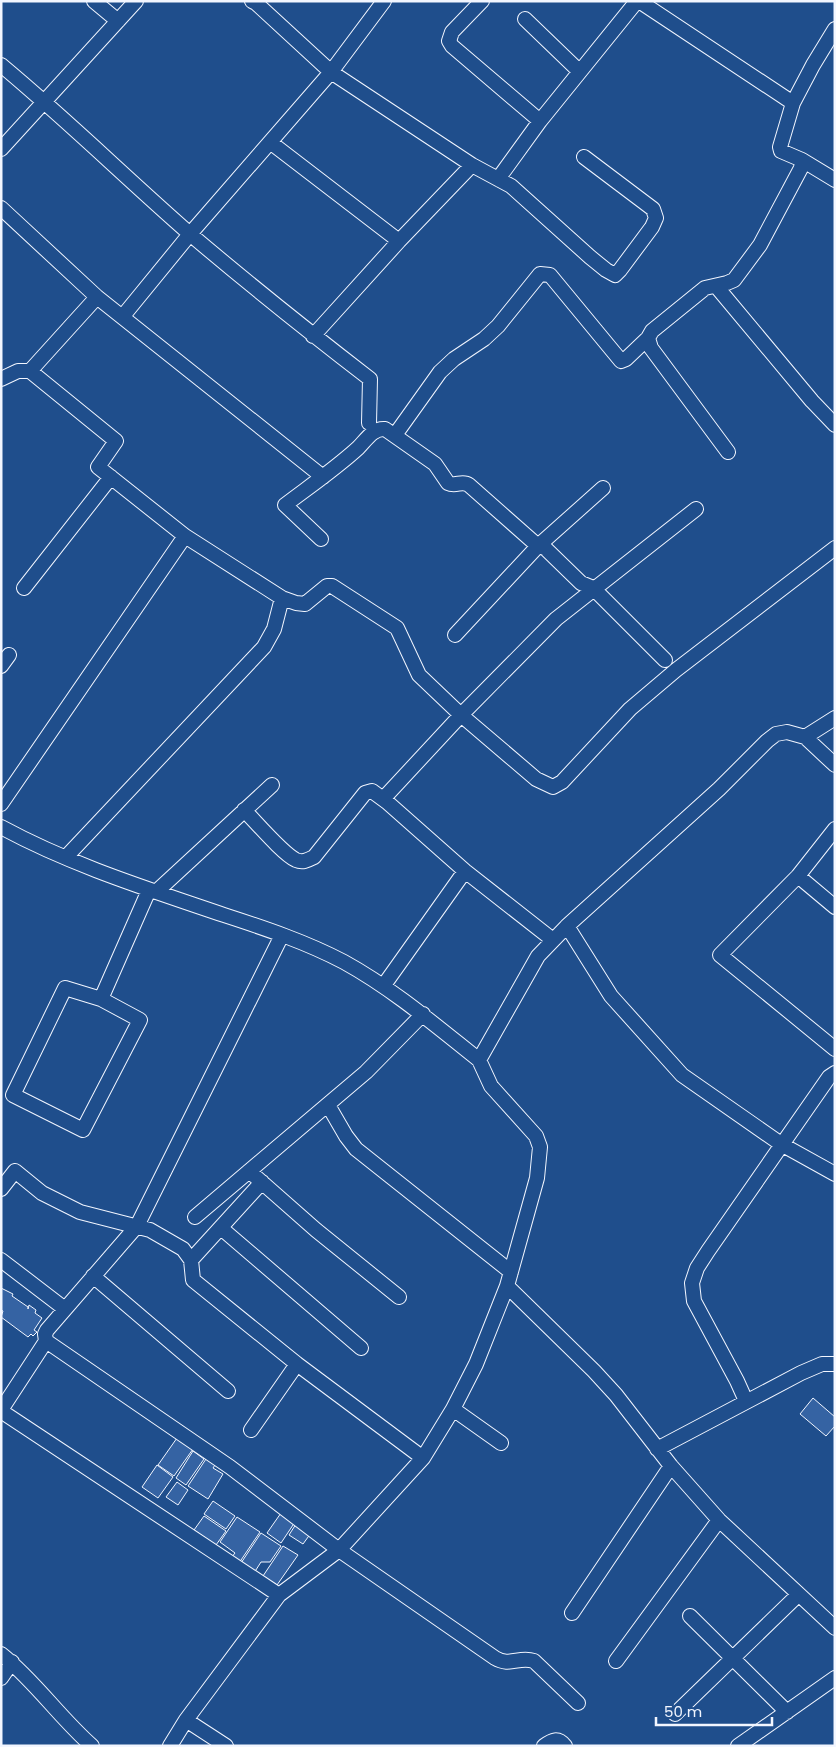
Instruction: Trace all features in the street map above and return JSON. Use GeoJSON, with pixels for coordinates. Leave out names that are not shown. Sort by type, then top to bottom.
{"type":"FeatureCollection","features":[{"type":"Feature","properties":{"kind":"street"},"geometry":{"type":"LineString","coordinates":[[94,1],[118,20]]}},
{"type":"Feature","properties":{"kind":"street"},"geometry":{"type":"LineString","coordinates":[[1,149],[136,1]]}},
{"type":"Feature","properties":{"kind":"street"},"geometry":{"type":"LineString","coordinates":[[122,316],[190,234],[331,72],[384,1]]}},
{"type":"Feature","properties":{"kind":"street"},"geometry":{"type":"LineString","coordinates":[[482,1],[452,32],[448,41],[540,121]]}},
{"type":"Feature","properties":{"kind":"street"},"geometry":{"type":"LineString","coordinates":[[498,179],[579,71],[638,1],[793,103]]}},
{"type":"Feature","properties":{"kind":"street"},"geometry":{"type":"LineString","coordinates":[[256,2],[331,72],[472,165],[511,186],[590,258],[614,275],[620,270],[656,218],[653,209],[584,157]]}},
{"type":"Feature","properties":{"kind":"street"},"geometry":{"type":"LineString","coordinates":[[525,20],[579,71]]}},
{"type":"Feature","properties":{"kind":"street"},"geometry":{"type":"LineString","coordinates":[[835,29],[793,103],[780,147],[781,151],[802,160],[835,180]]}},
{"type":"Feature","properties":{"kind":"street"},"geometry":{"type":"LineString","coordinates":[[1,65],[45,102],[190,234],[313,336],[370,379],[369,423]]}},
{"type":"Feature","properties":{"kind":"street"},"geometry":{"type":"LineString","coordinates":[[270,142],[399,241]]}},
{"type":"Feature","properties":{"kind":"street"},"geometry":{"type":"LineString","coordinates":[[395,435],[440,372],[498,326],[540,274],[550,275],[621,360],[626,359],[648,338],[652,331],[706,288],[734,280],[753,256],[799,173],[802,160]]}},
{"type":"Feature","properties":{"kind":"street"},"geometry":{"type":"LineString","coordinates":[[313,336],[399,241],[472,165]]}},
{"type":"Feature","properties":{"kind":"street"},"geometry":{"type":"LineString","coordinates":[[1,208],[97,296],[323,477]]}},
{"type":"Feature","properties":{"kind":"street"},"geometry":{"type":"LineString","coordinates":[[716,286],[812,401],[835,425]]}},
{"type":"Feature","properties":{"kind":"street"},"geometry":{"type":"LineString","coordinates":[[30,371],[97,296]]}},
{"type":"Feature","properties":{"kind":"street"},"geometry":{"type":"LineString","coordinates":[[648,338],[651,348],[728,452]]}},
{"type":"Feature","properties":{"kind":"street"},"geometry":{"type":"LineString","coordinates":[[1,379],[18,371],[30,371],[116,441],[98,467],[185,536],[282,598],[305,604],[327,586],[332,586],[397,628],[419,675],[461,715],[536,779],[553,787],[562,782],[630,709],[676,670],[835,548]]}},
{"type":"Feature","properties":{"kind":"street"},"geometry":{"type":"LineString","coordinates":[[321,540],[284,505],[323,477],[375,431],[380,428],[385,429],[434,464],[448,483],[452,485],[463,482],[469,485],[538,546],[545,548],[581,583],[593,588],[665,660]]}},
{"type":"Feature","properties":{"kind":"street"},"geometry":{"type":"LineString","coordinates":[[24,588],[111,477]]}},
{"type":"Feature","properties":{"kind":"street"},"geometry":{"type":"LineString","coordinates":[[455,635],[538,546],[603,488]]}},
{"type":"Feature","properties":{"kind":"street"},"geometry":{"type":"LineString","coordinates":[[383,799],[461,715],[556,619],[593,588],[696,509]]}},
{"type":"Feature","properties":{"kind":"street"},"geometry":{"type":"LineString","coordinates":[[1,804],[185,536]]}},
{"type":"Feature","properties":{"kind":"street"},"geometry":{"type":"LineString","coordinates":[[66,857],[264,647],[274,629],[282,598]]}},
{"type":"Feature","properties":{"kind":"street"},"geometry":{"type":"LineString","coordinates":[[805,737],[835,718]]}},
{"type":"Feature","properties":{"kind":"street"},"geometry":{"type":"LineString","coordinates":[[479,1060],[538,956],[567,926],[719,789],[767,740],[776,734],[787,732],[805,737],[835,765]]}},
{"type":"Feature","properties":{"kind":"street"},"geometry":{"type":"LineString","coordinates":[[101,999],[152,891],[272,785]]}},
{"type":"Feature","properties":{"kind":"street"},"geometry":{"type":"LineString","coordinates":[[244,810],[288,854],[297,860],[306,861],[314,856],[365,793],[372,791],[465,871],[553,940]]}},
{"type":"Feature","properties":{"kind":"street"},"geometry":{"type":"LineString","coordinates":[[1,827],[66,857],[152,891],[282,935],[342,961],[384,985],[479,1060],[491,1086],[536,1136],[540,1147],[537,1178],[507,1286],[476,1364],[453,1409],[423,1458],[339,1550],[279,1595],[186,1720],[170,1746]]}},
{"type":"Feature","properties":{"kind":"street"},"geometry":{"type":"LineString","coordinates":[[835,829],[798,876],[720,954],[835,1049]]}},
{"type":"Feature","properties":{"kind":"street"},"geometry":{"type":"LineString","coordinates":[[384,985],[465,871]]}},
{"type":"Feature","properties":{"kind":"street"},"geometry":{"type":"LineString","coordinates":[[798,876],[835,907]]}},
{"type":"Feature","properties":{"kind":"street"},"geometry":{"type":"LineString","coordinates":[[567,926],[611,996],[682,1075],[781,1144],[835,1174]]}},
{"type":"Feature","properties":{"kind":"street"},"geometry":{"type":"LineString","coordinates":[[279,1595],[1,1410],[46,1342],[45,1334],[64,1309],[137,1226],[282,935]]}},
{"type":"Feature","properties":{"kind":"street"},"geometry":{"type":"LineString","coordinates":[[65,988],[101,999],[140,1020],[83,1130],[13,1095],[65,988]]}},
{"type":"Feature","properties":{"kind":"street"},"geometry":{"type":"LineString","coordinates":[[195,1217],[328,1106],[366,1072],[423,1014]]}},
{"type":"Feature","properties":{"kind":"street"},"geometry":{"type":"LineString","coordinates":[[746,1401],[694,1301],[692,1283],[697,1268],[708,1251],[781,1144],[829,1077],[835,1073]]}},
{"type":"Feature","properties":{"kind":"street"},"geometry":{"type":"LineString","coordinates":[[328,1106],[356,1149],[511,1272]]}},
{"type":"Feature","properties":{"kind":"street"},"geometry":{"type":"LineString","coordinates":[[249,1171],[316,1230],[399,1297]]}},
{"type":"Feature","properties":{"kind":"street"},"geometry":{"type":"LineString","coordinates":[[1,1189],[16,1172],[42,1193],[80,1212],[150,1230],[183,1249],[191,1260],[193,1280],[297,1364],[423,1458]]}},
{"type":"Feature","properties":{"kind":"street"},"geometry":{"type":"LineString","coordinates":[[191,1260],[262,1182]]}},
{"type":"Feature","properties":{"kind":"street"},"geometry":{"type":"LineString","coordinates":[[221,1228],[361,1348]]}},
{"type":"Feature","properties":{"kind":"street"},"geometry":{"type":"LineString","coordinates":[[1,1260],[64,1309]]}},
{"type":"Feature","properties":{"kind":"street"},"geometry":{"type":"LineString","coordinates":[[93,1276],[228,1391]]}},
{"type":"Feature","properties":{"kind":"street"},"geometry":{"type":"LineString","coordinates":[[507,1286],[616,1395],[671,1466],[719,1520],[835,1628]]}},
{"type":"Feature","properties":{"kind":"street"},"geometry":{"type":"LineString","coordinates":[[46,1342],[230,1466],[339,1550],[495,1658],[508,1663],[527,1658],[534,1661],[578,1703]]}},
{"type":"Feature","properties":{"kind":"street"},"geometry":{"type":"LineString","coordinates":[[251,1430],[297,1364]]}},
{"type":"Feature","properties":{"kind":"street"},"geometry":{"type":"LineString","coordinates":[[657,1449],[801,1372],[822,1364],[835,1364]]}},
{"type":"Feature","properties":{"kind":"street"},"geometry":{"type":"LineString","coordinates":[[453,1409],[501,1442]]}},
{"type":"Feature","properties":{"kind":"street"},"geometry":{"type":"LineString","coordinates":[[572,1613],[671,1466]]}},
{"type":"Feature","properties":{"kind":"street"},"geometry":{"type":"LineString","coordinates":[[616,1661],[719,1520]]}},
{"type":"Feature","properties":{"kind":"street"},"geometry":{"type":"LineString","coordinates":[[674,1714],[798,1595]]}},
{"type":"Feature","properties":{"kind":"street"},"geometry":{"type":"LineString","coordinates":[[690,1616],[787,1712]]}},
{"type":"Feature","properties":{"kind":"street"},"geometry":{"type":"LineString","coordinates":[[1,1678],[6,1658]]}},
{"type":"Feature","properties":{"kind":"street"},"geometry":{"type":"LineString","coordinates":[[6,1658],[92,1746]]}},
{"type":"Feature","properties":{"kind":"street"},"geometry":{"type":"LineString","coordinates":[[738,1746],[835,1678]]}},
{"type":"Feature","properties":{"kind":"street"},"geometry":{"type":"LineString","coordinates":[[186,1720],[226,1746]]}},
{"type":"Feature","properties":{"kind":"street"},"geometry":{"type":"LineString","coordinates":[[544,1746],[551,1740],[559,1740],[565,1746]]}},
{"type":"Feature","properties":{"kind":"building"},"geometry":{"type":"Polygon","coordinates":[[[1,1288],[13,1294],[12,1296],[28,1307],[28,1309],[29,1305],[36,1310],[35,1313],[42,1318],[34,1330],[37,1332],[33,1336],[31,1334],[28,1337],[1,1317],[3,1311],[1,1310],[1,1288]]]}},
{"type":"Feature","properties":{"kind":"building"},"geometry":{"type":"Polygon","coordinates":[[[813,1398],[835,1417],[835,1426],[826,1436],[800,1414],[813,1398]]]}},
{"type":"Feature","properties":{"kind":"building"},"geometry":{"type":"Polygon","coordinates":[[[177,1438],[193,1449],[174,1476],[158,1465],[177,1438]]]}},
{"type":"Feature","properties":{"kind":"building"},"geometry":{"type":"Polygon","coordinates":[[[193,1451],[204,1459],[186,1485],[176,1478],[193,1451]]]}},
{"type":"Feature","properties":{"kind":"building"},"geometry":{"type":"Polygon","coordinates":[[[206,1459],[215,1465],[213,1468],[223,1474],[208,1499],[188,1486],[206,1459]]]}},
{"type":"Feature","properties":{"kind":"building"},"geometry":{"type":"Polygon","coordinates":[[[157,1465],[173,1477],[158,1498],[142,1487],[157,1465]]]}},
{"type":"Feature","properties":{"kind":"building"},"geometry":{"type":"Polygon","coordinates":[[[177,1482],[188,1490],[178,1505],[166,1497],[177,1482]]]}},
{"type":"Feature","properties":{"kind":"building"},"geometry":{"type":"Polygon","coordinates":[[[213,1501],[235,1516],[226,1529],[204,1514],[213,1501]]]}},
{"type":"Feature","properties":{"kind":"building"},"geometry":{"type":"Polygon","coordinates":[[[281,1513],[295,1522],[281,1543],[267,1533],[281,1513]]]}},
{"type":"Feature","properties":{"kind":"building"},"geometry":{"type":"Polygon","coordinates":[[[204,1516],[226,1531],[216,1545],[194,1530],[204,1516]]]}},
{"type":"Feature","properties":{"kind":"building"},"geometry":{"type":"Polygon","coordinates":[[[237,1517],[260,1532],[239,1563],[231,1558],[235,1553],[220,1542],[237,1517]]]}},
{"type":"Feature","properties":{"kind":"building"},"geometry":{"type":"Polygon","coordinates":[[[296,1524],[311,1533],[303,1544],[289,1535],[296,1524]]]}},
{"type":"Feature","properties":{"kind":"building"},"geometry":{"type":"Polygon","coordinates":[[[261,1533],[281,1546],[270,1562],[261,1562],[254,1573],[241,1563],[261,1533]]]}},
{"type":"Feature","properties":{"kind":"building"},"geometry":{"type":"Polygon","coordinates":[[[283,1546],[298,1555],[277,1585],[263,1576],[283,1546]]]}}]}
